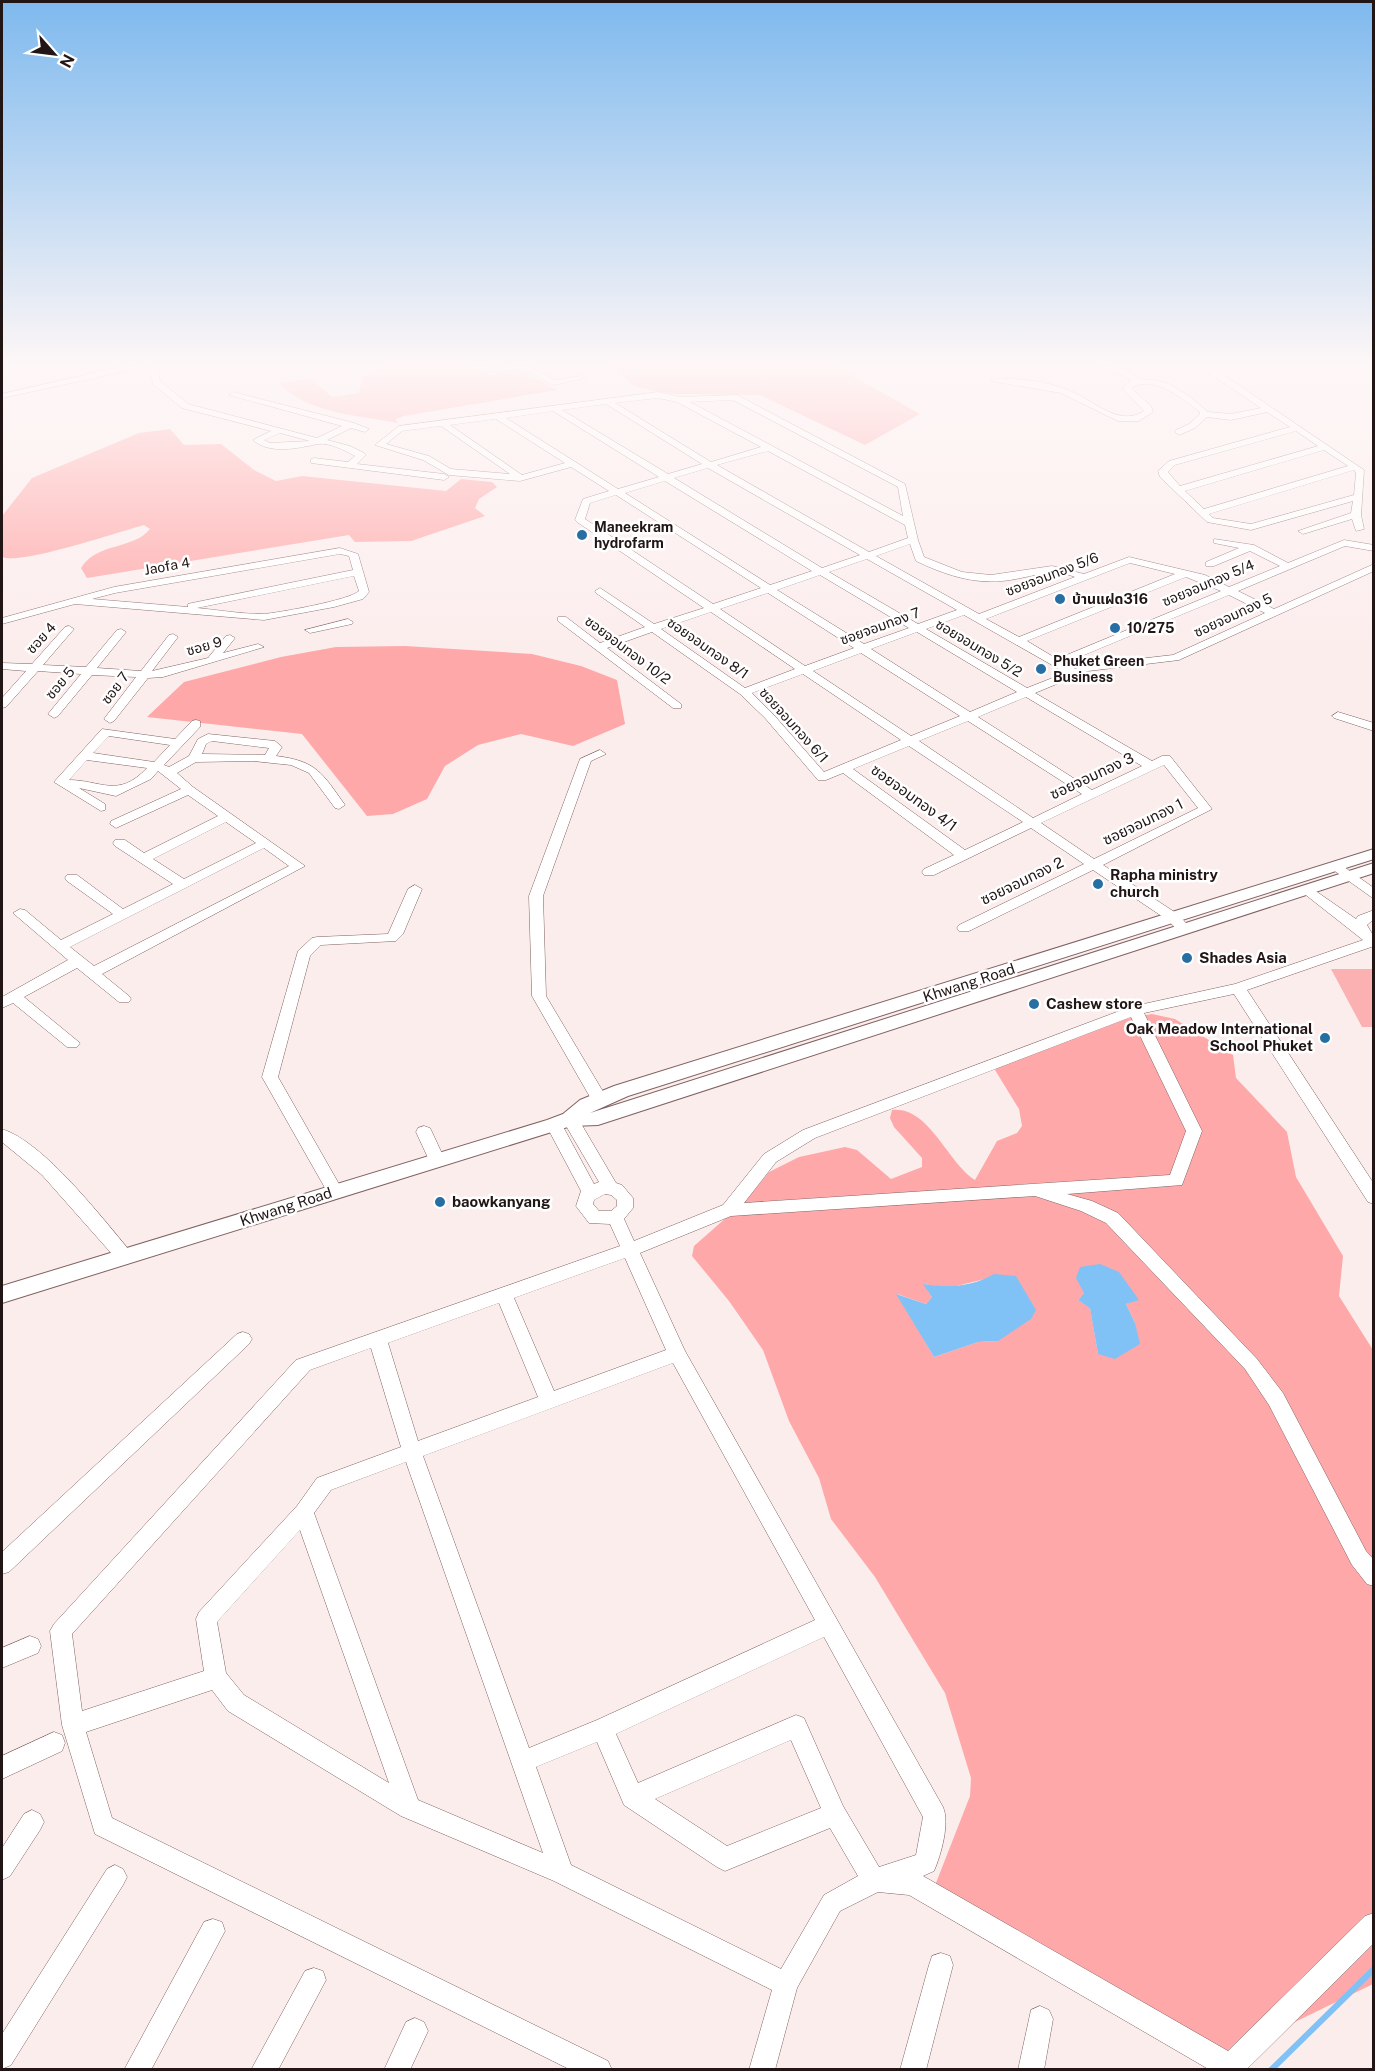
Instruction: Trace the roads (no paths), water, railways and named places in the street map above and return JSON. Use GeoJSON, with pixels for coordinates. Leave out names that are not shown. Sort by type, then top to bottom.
{"type":"FeatureCollection","features":[{"type":"Feature","properties":{"kind":"main road","name":"Khwang Road"},"geometry":{"type":"LineString","coordinates":[[1179,924],[1307,889],[1374,854]]}},
{"type":"Feature","properties":{"kind":"main road","name":"Khwang Road"},"geometry":{"type":"LineString","coordinates":[[562,1122],[587,1105],[600,1100],[814,1040],[1343,871],[1374,868]]}},
{"type":"Feature","properties":{"kind":"main road","name":"Khwang Road"},"geometry":{"type":"LineString","coordinates":[[2,1295],[562,1122],[591,1120],[814,1040]]}},
{"type":"Feature","properties":{"kind":"street"},"geometry":{"type":"LineString","coordinates":[[349,466],[357,459]]}},
{"type":"Feature","properties":{"kind":"street"},"geometry":{"type":"LineString","coordinates":[[427,459],[448,472],[520,478],[570,464]]}},
{"type":"Feature","properties":{"kind":"street"},"geometry":{"type":"LineString","coordinates":[[493,459],[520,478]]}},
{"type":"Feature","properties":{"kind":"street"},"geometry":{"type":"LineString","coordinates":[[562,459],[1092,795]]}},
{"type":"Feature","properties":{"kind":"street","name":"ซอยจอมทอง 5/2"},"geometry":{"type":"LineString","coordinates":[[635,459],[917,629],[1151,766]]}},
{"type":"Feature","properties":{"kind":"street"},"geometry":{"type":"LineString","coordinates":[[699,459],[1074,673]]}},
{"type":"Feature","properties":{"kind":"street"},"geometry":{"type":"LineString","coordinates":[[728,459],[586,501],[580,520],[1032,822],[1179,924]]}},
{"type":"Feature","properties":{"kind":"street"},"geometry":{"type":"LineString","coordinates":[[787,459],[909,524]]}},
{"type":"Feature","properties":{"kind":"street"},"geometry":{"type":"LineString","coordinates":[[850,459],[902,486],[909,524],[926,589]]}},
{"type":"Feature","properties":{"kind":"street"},"geometry":{"type":"LineString","coordinates":[[1184,459],[1172,462],[1163,471],[1178,490],[1210,520],[1258,527],[1358,497]]}},
{"type":"Feature","properties":{"kind":"street"},"geometry":{"type":"LineString","coordinates":[[1178,490],[1285,459]]}},
{"type":"Feature","properties":{"kind":"street"},"geometry":{"type":"LineString","coordinates":[[1343,459],[1361,472],[1356,515],[1359,529]]}},
{"type":"Feature","properties":{"kind":"street"},"geometry":{"type":"LineString","coordinates":[[314,462],[444,477]]}},
{"type":"Feature","properties":{"kind":"street"},"geometry":{"type":"LineString","coordinates":[[1202,513],[1356,467]]}},
{"type":"Feature","properties":{"kind":"street"},"geometry":{"type":"LineString","coordinates":[[1303,531],[1356,515]]}},
{"type":"Feature","properties":{"kind":"street"},"geometry":{"type":"LineString","coordinates":[[598,647],[913,540]]}},
{"type":"Feature","properties":{"kind":"street"},"geometry":{"type":"LineString","coordinates":[[1218,541],[1250,547],[1287,566]]}},
{"type":"Feature","properties":{"kind":"street","name":"ซอยจอมทอง 5/4"},"geometry":{"type":"LineString","coordinates":[[1056,663],[1344,543],[1374,548]]}},
{"type":"Feature","properties":{"kind":"street"},"geometry":{"type":"LineString","coordinates":[[1210,564],[1250,547]]}},
{"type":"Feature","properties":{"kind":"street","name":"Jaofa 4"},"geometry":{"type":"LineString","coordinates":[[2,621],[114,590],[340,551],[353,554],[360,572]]}},
{"type":"Feature","properties":{"kind":"street"},"geometry":{"type":"LineString","coordinates":[[920,559],[942,570],[966,577],[1004,578],[1036,569],[1066,569],[1084,578]]}},
{"type":"Feature","properties":{"kind":"street","name":"ซอยจอมทอง 5/6"},"geometry":{"type":"LineString","coordinates":[[978,618],[1129,560],[1186,573]]}},
{"type":"Feature","properties":{"kind":"street","name":"ซอยจอมทอง 5"},"geometry":{"type":"LineString","coordinates":[[822,777],[1086,668],[1175,658],[1374,567]]}},
{"type":"Feature","properties":{"kind":"street"},"geometry":{"type":"LineString","coordinates":[[75,601],[174,610],[264,617],[359,597],[364,592],[360,572],[174,610]]}},
{"type":"Feature","properties":{"kind":"street"},"geometry":{"type":"LineString","coordinates":[[1017,641],[1186,573],[1230,590],[1274,613]]}},
{"type":"Feature","properties":{"kind":"street"},"geometry":{"type":"LineString","coordinates":[[1361,573],[1374,575]]}},
{"type":"Feature","properties":{"kind":"street","name":"ซอยจอมทอง 8/1"},"geometry":{"type":"LineString","coordinates":[[600,591],[744,693]]}},
{"type":"Feature","properties":{"kind":"street"},"geometry":{"type":"LineString","coordinates":[[321,606],[327,627]]}},
{"type":"Feature","properties":{"kind":"street","name":"ซอยจอมทอง 7"},"geometry":{"type":"LineString","coordinates":[[744,693],[965,611]]}},
{"type":"Feature","properties":{"kind":"street","name":"ซอยจอมทอง 10/2"},"geometry":{"type":"LineString","coordinates":[[562,619],[677,706]]}},
{"type":"Feature","properties":{"kind":"street"},"geometry":{"type":"LineString","coordinates":[[310,630],[348,622]]}},
{"type":"Feature","properties":{"kind":"street","name":"ซอย 4"},"geometry":{"type":"LineString","coordinates":[[2,705],[69,629]]}},
{"type":"Feature","properties":{"kind":"street","name":"ซอย 5"},"geometry":{"type":"LineString","coordinates":[[54,714],[121,632]]}},
{"type":"Feature","properties":{"kind":"street","name":"ซอย 7"},"geometry":{"type":"LineString","coordinates":[[110,719],[173,637]]}},
{"type":"Feature","properties":{"kind":"street"},"geometry":{"type":"LineString","coordinates":[[213,659],[230,638]]}},
{"type":"Feature","properties":{"kind":"street","name":"ซอย 9"},"geometry":{"type":"LineString","coordinates":[[144,674],[159,675],[258,647]]}},
{"type":"Feature","properties":{"kind":"street"},"geometry":{"type":"LineString","coordinates":[[2,666],[144,674]]}},
{"type":"Feature","properties":{"kind":"street","name":"ซอยจอมทอง 6/1"},"geometry":{"type":"LineString","coordinates":[[744,693],[769,716],[822,777]]}},
{"type":"Feature","properties":{"kind":"street"},"geometry":{"type":"LineString","coordinates":[[1338,716],[1356,720],[1374,728]]}},
{"type":"Feature","properties":{"kind":"street"},"geometry":{"type":"LineString","coordinates":[[163,769],[196,724]]}},
{"type":"Feature","properties":{"kind":"street"},"geometry":{"type":"LineString","coordinates":[[101,807],[60,782],[106,732],[180,743]]}},
{"type":"Feature","properties":{"kind":"street"},"geometry":{"type":"LineString","coordinates":[[194,758],[198,746],[205,738],[212,737],[275,745],[275,750],[269,758]]}},
{"type":"Feature","properties":{"kind":"street"},"geometry":{"type":"LineString","coordinates":[[600,754],[586,759],[536,896],[539,996],[600,1100]]}},
{"type":"Feature","properties":{"kind":"street"},"geometry":{"type":"LineString","coordinates":[[85,756],[163,769],[189,790],[298,866],[92,973]]}},
{"type":"Feature","properties":{"kind":"street"},"geometry":{"type":"LineString","coordinates":[[63,780],[116,792],[163,769],[194,758],[269,758],[308,766],[339,805]]}},
{"type":"Feature","properties":{"kind":"street","name":"ซอยจอมทอง 3"},"geometry":{"type":"LineString","coordinates":[[928,872],[1166,759],[1206,809]]}},
{"type":"Feature","properties":{"kind":"street","name":"ซอยจอมทอง 4/1"},"geometry":{"type":"LineString","coordinates":[[844,768],[963,855]]}},
{"type":"Feature","properties":{"kind":"street"},"geometry":{"type":"LineString","coordinates":[[116,824],[189,790]]}},
{"type":"Feature","properties":{"kind":"street","name":"ซอยจอมทอง 1"},"geometry":{"type":"LineString","coordinates":[[1094,864],[1206,809]]}},
{"type":"Feature","properties":{"kind":"street"},"geometry":{"type":"LineString","coordinates":[[143,859],[227,816]]}},
{"type":"Feature","properties":{"kind":"street"},"geometry":{"type":"LineString","coordinates":[[120,843],[183,884]]}},
{"type":"Feature","properties":{"kind":"street"},"geometry":{"type":"LineString","coordinates":[[60,946],[265,843]]}},
{"type":"Feature","properties":{"kind":"street","name":"ซอยจอมทอง 2"},"geometry":{"type":"LineString","coordinates":[[964,928],[1094,864]]}},
{"type":"Feature","properties":{"kind":"street"},"geometry":{"type":"LineString","coordinates":[[1343,871],[1374,895]]}},
{"type":"Feature","properties":{"kind":"street"},"geometry":{"type":"LineString","coordinates":[[72,878],[123,915]]}},
{"type":"Feature","properties":{"kind":"street"},"geometry":{"type":"LineString","coordinates":[[335,1191],[270,1077],[277,1045],[303,954],[316,940],[391,938],[396,934],[415,889]]}},
{"type":"Feature","properties":{"kind":"street"},"geometry":{"type":"LineString","coordinates":[[729,1210],[770,1158],[809,1134],[1135,1010],[1238,988],[1374,941],[1307,889]]}},
{"type":"Feature","properties":{"kind":"street"},"geometry":{"type":"LineString","coordinates":[[20,914],[124,999]]}},
{"type":"Feature","properties":{"kind":"street"},"geometry":{"type":"LineString","coordinates":[[1362,930],[1363,919],[1374,914]]}},
{"type":"Feature","properties":{"kind":"street"},"geometry":{"type":"LineString","coordinates":[[72,1042],[8,999],[78,961]]}},
{"type":"Feature","properties":{"kind":"street"},"geometry":{"type":"LineString","coordinates":[[1238,988],[1374,1197]]}},
{"type":"Feature","properties":{"kind":"street"},"geometry":{"type":"LineString","coordinates":[[599,2070],[103,1826],[73,1725],[60,1631],[303,1365],[632,1249],[729,1210],[1176,1181],[1194,1131],[1135,1010]]}},
{"type":"Feature","properties":{"kind":"street"},"geometry":{"type":"LineString","coordinates":[[562,1122],[610,1187],[622,1193],[626,1203],[621,1213],[615,1217],[602,1219],[590,1215],[584,1206],[586,1196],[590,1192],[610,1187]]}},
{"type":"Feature","properties":{"kind":"street"},"geometry":{"type":"LineString","coordinates":[[562,1122],[590,1192]]}},
{"type":"Feature","properties":{"kind":"street"},"geometry":{"type":"LineString","coordinates":[[424,1132],[437,1160]]}},
{"type":"Feature","properties":{"kind":"street"},"geometry":{"type":"LineString","coordinates":[[2,1135],[20,1143],[86,1211],[125,1257]]}},
{"type":"Feature","properties":{"kind":"street"},"geometry":{"type":"LineString","coordinates":[[1030,1191],[1086,1206],[1112,1218],[1251,1364],[1276,1398],[1359,1558],[1374,1577]]}},
{"type":"Feature","properties":{"kind":"street"},"geometry":{"type":"LineString","coordinates":[[615,1217],[632,1249],[677,1354],[935,1815],[926,1863],[874,1881],[832,1903],[786,1984],[762,2070]]}},
{"type":"Feature","properties":{"kind":"street"},"geometry":{"type":"LineString","coordinates":[[504,1295],[549,1401]]}},
{"type":"Feature","properties":{"kind":"street"},"geometry":{"type":"LineString","coordinates":[[2,1565],[243,1339]]}},
{"type":"Feature","properties":{"kind":"street"},"geometry":{"type":"LineString","coordinates":[[378,1340],[412,1452],[520,1762],[562,1873]]}},
{"type":"Feature","properties":{"kind":"street"},"geometry":{"type":"LineString","coordinates":[[677,1354],[324,1484],[304,1512],[206,1619],[216,1678],[236,1703],[409,1808],[562,1873],[786,1984]]}},
{"type":"Feature","properties":{"kind":"street"},"geometry":{"type":"LineString","coordinates":[[304,1512],[409,1808]]}},
{"type":"Feature","properties":{"kind":"street"},"geometry":{"type":"LineString","coordinates":[[520,1762],[603,1729],[829,1624]]}},
{"type":"Feature","properties":{"kind":"street"},"geometry":{"type":"LineString","coordinates":[[2,1658],[30,1646]]}},
{"type":"Feature","properties":{"kind":"street"},"geometry":{"type":"LineString","coordinates":[[73,1725],[216,1678]]}},
{"type":"Feature","properties":{"kind":"street"},"geometry":{"type":"LineString","coordinates":[[632,1797],[796,1726],[835,1814],[874,1881]]}},
{"type":"Feature","properties":{"kind":"street"},"geometry":{"type":"LineString","coordinates":[[603,1729],[632,1797],[725,1859],[835,1814]]}},
{"type":"Feature","properties":{"kind":"street"},"geometry":{"type":"LineString","coordinates":[[2,1768],[54,1743]]}},
{"type":"Feature","properties":{"kind":"street"},"geometry":{"type":"LineString","coordinates":[[2,1867],[32,1822]]}},
{"type":"Feature","properties":{"kind":"street"},"geometry":{"type":"LineString","coordinates":[[2,2056],[115,1877]]}},
{"type":"Feature","properties":{"kind":"street"},"geometry":{"type":"LineString","coordinates":[[874,1881],[912,1883],[1230,2067],[1374,1925]]}},
{"type":"Feature","properties":{"kind":"street"},"geometry":{"type":"LineString","coordinates":[[137,2070],[213,1931]]}},
{"type":"Feature","properties":{"kind":"street"},"geometry":{"type":"LineString","coordinates":[[913,2070],[941,1965]]}},
{"type":"Feature","properties":{"kind":"street"},"geometry":{"type":"LineString","coordinates":[[264,2070],[314,1980]]}},
{"type":"Feature","properties":{"kind":"street"},"geometry":{"type":"LineString","coordinates":[[1031,2070],[1040,2019]]}},
{"type":"Feature","properties":{"kind":"street"},"geometry":{"type":"LineString","coordinates":[[397,2070],[415,2031]]}},
{"type":"Feature","properties":{"kind":"water"},"geometry":{"type":"Polygon","coordinates":[[[1100,1264],[1119,1272],[1139,1300],[1126,1304],[1135,1323],[1140,1344],[1115,1359],[1098,1354],[1090,1308],[1078,1300],[1084,1293],[1076,1278],[1080,1267],[1100,1264]]]}},
{"type":"Feature","properties":{"kind":"water"},"geometry":{"type":"Polygon","coordinates":[[[994,1274],[1016,1276],[1036,1310],[1031,1319],[998,1341],[978,1342],[934,1357],[896,1294],[926,1304],[932,1297],[923,1284],[960,1285],[977,1282],[994,1274]]]}},
{"type":"Feature","properties":{"kind":"waterway"},"geometry":{"type":"LineString","coordinates":[[1271,2070],[1374,1969]]}},
{"type":"Feature","properties":{"kind":"place","name":"Maneekram hydrofarm"},"geometry":{"type":"Point","coordinates":[582,535]}},
{"type":"Feature","properties":{"kind":"place","name":"บ้านแฝด316"},"geometry":{"type":"Point","coordinates":[1060,599]}},
{"type":"Feature","properties":{"kind":"place","name":"10/275"},"geometry":{"type":"Point","coordinates":[1115,628]}},
{"type":"Feature","properties":{"kind":"place","name":"Phuket Green Business"},"geometry":{"type":"Point","coordinates":[1041,669]}},
{"type":"Feature","properties":{"kind":"place","name":"Rapha ministry church"},"geometry":{"type":"Point","coordinates":[1098,884]}},
{"type":"Feature","properties":{"kind":"place","name":"Shades Asia"},"geometry":{"type":"Point","coordinates":[1187,958]}},
{"type":"Feature","properties":{"kind":"place","name":"Cashew store"},"geometry":{"type":"Point","coordinates":[1034,1004]}},
{"type":"Feature","properties":{"kind":"place","name":"Oak Meadow International School Phuket"},"geometry":{"type":"Point","coordinates":[1325,1038]}},
{"type":"Feature","properties":{"kind":"place","name":"baowkanyang"},"geometry":{"type":"Point","coordinates":[440,1202]}}]}
